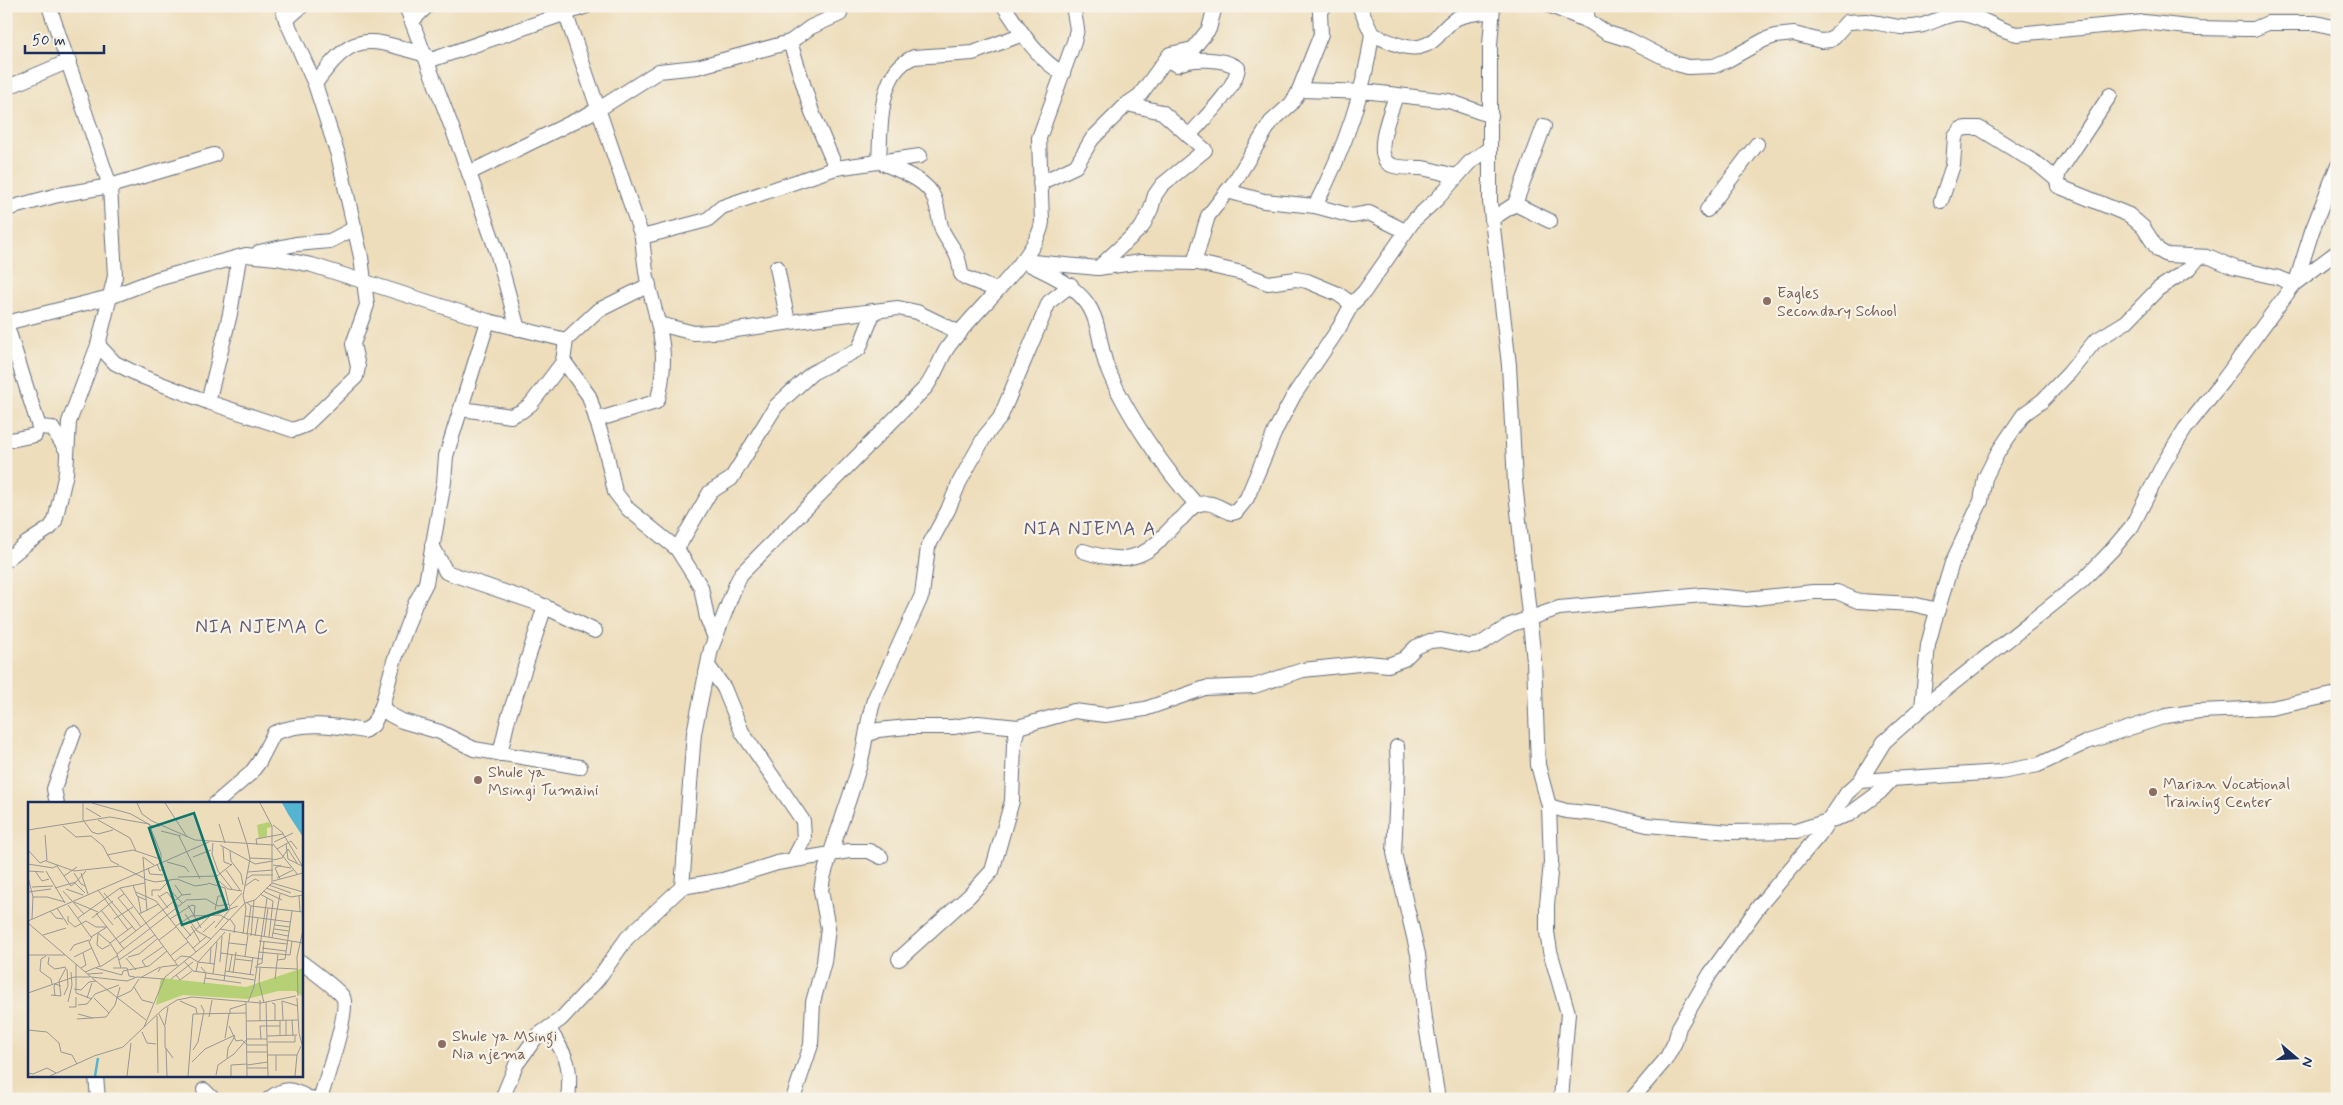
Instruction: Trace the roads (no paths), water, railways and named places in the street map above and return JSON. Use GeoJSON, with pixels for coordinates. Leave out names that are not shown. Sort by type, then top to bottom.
{"type":"FeatureCollection","features":[{"type":"Feature","properties":{"kind":"street"},"geometry":{"type":"LineString","coordinates":[[9,557],[54,524],[63,489],[69,422],[98,345],[115,276],[110,186],[49,6]]}},
{"type":"Feature","properties":{"kind":"street"},"geometry":{"type":"LineString","coordinates":[[98,345],[115,363],[143,377],[208,402],[293,430],[306,425],[356,377],[358,367],[353,344],[357,329],[367,308],[365,281],[338,155],[315,84],[284,13],[302,6]]}},
{"type":"Feature","properties":{"kind":"street"},"geometry":{"type":"LineString","coordinates":[[406,6],[427,58],[497,252],[518,329]]}},
{"type":"Feature","properties":{"kind":"street"},"geometry":{"type":"LineString","coordinates":[[412,21],[428,6]]}},
{"type":"Feature","properties":{"kind":"street"},"geometry":{"type":"LineString","coordinates":[[315,84],[340,52],[353,45],[372,42],[385,43],[427,58],[565,10],[587,6]]}},
{"type":"Feature","properties":{"kind":"street"},"geometry":{"type":"LineString","coordinates":[[1004,6],[1023,34],[1051,66],[1063,73]]}},
{"type":"Feature","properties":{"kind":"street"},"geometry":{"type":"LineString","coordinates":[[682,887],[694,733],[715,638],[741,574],[926,387],[932,380],[946,350],[1022,261],[1039,234],[1041,228],[1039,138],[1076,35],[1073,6]]}},
{"type":"Feature","properties":{"kind":"street"},"geometry":{"type":"LineString","coordinates":[[1040,183],[1072,169],[1092,139],[1127,104],[1140,95],[1173,52],[1193,49],[1209,29],[1215,6]]}},
{"type":"Feature","properties":{"kind":"street"},"geometry":{"type":"LineString","coordinates":[[1194,263],[1208,216],[1227,191],[1271,122],[1291,104],[1322,34],[1320,12],[1325,6]]}},
{"type":"Feature","properties":{"kind":"street"},"geometry":{"type":"LineString","coordinates":[[1315,206],[1346,140],[1360,92],[1372,34],[1359,6]]}},
{"type":"Feature","properties":{"kind":"street"},"geometry":{"type":"LineString","coordinates":[[1551,6],[1588,21],[1607,33],[1630,40],[1677,64],[1703,67],[1714,66],[1728,60],[1775,36],[1794,34],[1821,41],[1833,38],[1847,22],[1867,21],[1898,28],[1920,26],[1951,14],[1961,13],[1970,15],[1999,30],[2017,34],[2144,22],[2245,29],[2254,29],[2268,23],[2316,23],[2337,28]]}},
{"type":"Feature","properties":{"kind":"street"},"geometry":{"type":"LineString","coordinates":[[1586,6],[1588,21]]}},
{"type":"Feature","properties":{"kind":"street"},"geometry":{"type":"LineString","coordinates":[[1372,34],[1411,48],[1420,48],[1430,44],[1452,20],[1459,16],[1492,9],[1490,148],[1492,219],[1509,365],[1515,483],[1531,617],[1538,765],[1549,806],[1551,862],[1547,905],[1547,932],[1568,1020],[1560,1099]]}},
{"type":"Feature","properties":{"kind":"street"},"geometry":{"type":"LineString","coordinates":[[565,10],[642,237],[649,285],[659,324],[664,360],[664,374],[658,401],[596,420]]}},
{"type":"Feature","properties":{"kind":"street"},"geometry":{"type":"LineString","coordinates":[[469,173],[599,110],[659,71],[697,67],[790,42],[811,27],[840,14]]}},
{"type":"Feature","properties":{"kind":"street"},"geometry":{"type":"LineString","coordinates":[[879,162],[883,98],[892,79],[906,62],[914,57],[973,53],[1023,34]]}},
{"type":"Feature","properties":{"kind":"street"},"geometry":{"type":"LineString","coordinates":[[790,42],[812,112],[836,168]]}},
{"type":"Feature","properties":{"kind":"street"},"geometry":{"type":"LineString","coordinates":[[1166,60],[1177,65],[1184,61],[1224,62],[1238,68],[1229,89],[1189,136]]}},
{"type":"Feature","properties":{"kind":"street"},"geometry":{"type":"LineString","coordinates":[[6,88],[69,61]]}},
{"type":"Feature","properties":{"kind":"street"},"geometry":{"type":"LineString","coordinates":[[1298,90],[1360,92],[1449,101],[1491,116]]}},
{"type":"Feature","properties":{"kind":"street"},"geometry":{"type":"LineString","coordinates":[[2056,180],[2066,160],[2110,95]]}},
{"type":"Feature","properties":{"kind":"street"},"geometry":{"type":"LineString","coordinates":[[1396,96],[1383,146],[1383,156],[1387,162],[1400,167],[1426,169],[1456,176]]}},
{"type":"Feature","properties":{"kind":"street"},"geometry":{"type":"LineString","coordinates":[[1098,268],[1142,227],[1162,184],[1205,150],[1162,112],[1127,104]]}},
{"type":"Feature","properties":{"kind":"street"},"geometry":{"type":"LineString","coordinates":[[1492,219],[1515,204],[1544,126]]}},
{"type":"Feature","properties":{"kind":"street"},"geometry":{"type":"LineString","coordinates":[[1941,201],[1953,165],[1955,137],[1962,129],[1979,128],[2039,165],[2056,180],[2058,186],[2063,190],[2129,215],[2143,227],[2162,253],[2210,257],[2235,268],[2295,283]]}},
{"type":"Feature","properties":{"kind":"street"},"geometry":{"type":"LineString","coordinates":[[1707,210],[1757,144]]}},
{"type":"Feature","properties":{"kind":"street"},"geometry":{"type":"LineString","coordinates":[[1083,550],[1113,559],[1123,559],[1144,552],[1158,542],[1170,527],[1196,505],[1218,505],[1232,513],[1241,507],[1247,498],[1276,429],[1294,395],[1339,328],[1352,304],[1364,292],[1405,231],[1468,163],[1490,148]]}},
{"type":"Feature","properties":{"kind":"street"},"geometry":{"type":"LineString","coordinates":[[6,208],[58,195],[110,186],[214,155]]}},
{"type":"Feature","properties":{"kind":"street"},"geometry":{"type":"LineString","coordinates":[[642,237],[707,220],[722,207],[836,168],[920,156]]}},
{"type":"Feature","properties":{"kind":"street"},"geometry":{"type":"LineString","coordinates":[[879,162],[907,174],[929,189],[938,207],[942,230],[957,253],[960,274],[964,278],[997,290]]}},
{"type":"Feature","properties":{"kind":"street"},"geometry":{"type":"LineString","coordinates":[[2295,283],[2312,231],[2337,167]]}},
{"type":"Feature","properties":{"kind":"street"},"geometry":{"type":"LineString","coordinates":[[1227,191],[1264,202],[1315,206],[1352,216],[1369,213],[1405,231]]}},
{"type":"Feature","properties":{"kind":"street"},"geometry":{"type":"LineString","coordinates":[[1515,204],[1550,221]]}},
{"type":"Feature","properties":{"kind":"street"},"geometry":{"type":"LineString","coordinates":[[67,451],[52,428],[39,427],[6,323],[110,297],[134,286],[197,266],[296,244],[330,241],[355,228]]}},
{"type":"Feature","properties":{"kind":"street"},"geometry":{"type":"LineString","coordinates":[[1632,1099],[1666,1059],[1675,1042],[1679,1027],[1715,967],[1759,906],[1828,822],[1847,793],[1860,781],[1884,742],[1922,708],[2082,581],[2111,551],[2132,526],[2164,463],[2185,428],[2222,382],[2295,283],[2337,252]]}},
{"type":"Feature","properties":{"kind":"street"},"geometry":{"type":"LineString","coordinates":[[242,257],[276,258],[312,265],[488,322],[566,340]]}},
{"type":"Feature","properties":{"kind":"street"},"geometry":{"type":"LineString","coordinates":[[208,402],[242,257]]}},
{"type":"Feature","properties":{"kind":"street"},"geometry":{"type":"LineString","coordinates":[[1922,708],[1928,645],[1952,563],[1981,500],[1985,478],[2019,420],[2042,401],[2069,373],[2095,341],[2126,322],[2158,289],[2190,268],[2199,257]]}},
{"type":"Feature","properties":{"kind":"street"},"geometry":{"type":"LineString","coordinates":[[1022,261],[1098,268],[1141,262],[1194,263],[1242,273],[1268,283],[1296,279],[1307,281],[1338,294],[1352,304]]}},
{"type":"Feature","properties":{"kind":"street"},"geometry":{"type":"LineString","coordinates":[[1022,261],[1070,285],[1088,305],[1097,326],[1107,367],[1129,411],[1178,483],[1196,505]]}},
{"type":"Feature","properties":{"kind":"street"},"geometry":{"type":"LineString","coordinates":[[777,267],[788,322]]}},
{"type":"Feature","properties":{"kind":"street"},"geometry":{"type":"LineString","coordinates":[[462,409],[511,416],[522,411],[531,404],[563,360],[566,340],[597,311],[649,285]]}},
{"type":"Feature","properties":{"kind":"street"},"geometry":{"type":"LineString","coordinates":[[793,1099],[809,1054],[812,1039],[814,1002],[824,962],[828,928],[821,891],[830,855],[860,764],[867,735],[868,718],[874,700],[922,595],[928,547],[948,510],[959,483],[985,436],[1000,418],[1049,302],[1070,285]]}},
{"type":"Feature","properties":{"kind":"street"},"geometry":{"type":"LineString","coordinates":[[659,324],[694,333],[729,332],[788,322],[898,308],[914,311],[960,333]]}},
{"type":"Feature","properties":{"kind":"street"},"geometry":{"type":"LineString","coordinates":[[678,548],[710,492],[730,479],[776,406],[812,373],[859,348],[874,311]]}},
{"type":"Feature","properties":{"kind":"street"},"geometry":{"type":"LineString","coordinates":[[217,802],[251,773],[274,733],[285,728],[313,724],[327,724],[364,731],[373,725],[382,706],[397,653],[415,604],[426,583],[444,482],[446,456],[488,322]]}},
{"type":"Feature","properties":{"kind":"street"},"geometry":{"type":"LineString","coordinates":[[563,360],[589,396],[607,456],[611,482],[622,503],[678,548],[701,587],[707,618],[715,638]]}},
{"type":"Feature","properties":{"kind":"street"},"geometry":{"type":"LineString","coordinates":[[6,441],[35,435]]}},
{"type":"Feature","properties":{"kind":"street"},"geometry":{"type":"LineString","coordinates":[[432,545],[446,572]]}},
{"type":"Feature","properties":{"kind":"street"},"geometry":{"type":"LineString","coordinates":[[426,583],[436,575],[446,572],[545,606],[595,631]]}},
{"type":"Feature","properties":{"kind":"street"},"geometry":{"type":"LineString","coordinates":[[867,735],[878,730],[908,727],[953,727],[978,723],[1018,727],[1074,711],[1105,715],[1145,709],[1205,688],[1254,686],[1303,670],[1368,663],[1388,665],[1404,658],[1416,646],[1430,641],[1441,640],[1470,646],[1478,645],[1510,625],[1559,608],[1703,594],[1746,599],[1813,592],[1837,592],[1858,601],[1912,604],[1938,610]]}},
{"type":"Feature","properties":{"kind":"street"},"geometry":{"type":"LineString","coordinates":[[500,754],[508,720],[545,606]]}},
{"type":"Feature","properties":{"kind":"street"},"geometry":{"type":"LineString","coordinates":[[709,666],[724,688],[742,732],[803,821],[804,839],[793,860]]}},
{"type":"Feature","properties":{"kind":"street"},"geometry":{"type":"LineString","coordinates":[[1860,781],[2001,772],[2038,764],[2087,742],[2166,716],[2199,711],[2271,708],[2337,694]]}},
{"type":"Feature","properties":{"kind":"street"},"geometry":{"type":"LineString","coordinates":[[382,706],[389,714],[402,721],[440,732],[474,749],[580,767]]}},
{"type":"Feature","properties":{"kind":"street"},"geometry":{"type":"LineString","coordinates":[[899,958],[969,896],[992,871],[1012,801],[1014,744],[1018,727]]}},
{"type":"Feature","properties":{"kind":"street"},"geometry":{"type":"LineString","coordinates":[[57,802],[54,789],[74,733]]}},
{"type":"Feature","properties":{"kind":"street"},"geometry":{"type":"LineString","coordinates":[[1397,747],[1398,768],[1394,853],[1418,954],[1425,1019],[1438,1099]]}},
{"type":"Feature","properties":{"kind":"street"},"geometry":{"type":"LineString","coordinates":[[1549,806],[1566,811],[1620,818],[1647,825],[1718,831],[1796,831],[1850,814],[1863,806],[1893,778]]}},
{"type":"Feature","properties":{"kind":"street"},"geometry":{"type":"LineString","coordinates":[[502,1099],[516,1065],[538,1036],[561,1019],[598,979],[627,938],[682,887],[723,880],[778,863],[849,851],[869,851],[881,857]]}},
{"type":"Feature","properties":{"kind":"street"},"geometry":{"type":"LineString","coordinates":[[302,963],[342,997],[344,1006],[343,1020],[320,1099]]}},
{"type":"Feature","properties":{"kind":"street"},"geometry":{"type":"LineString","coordinates":[[548,1029],[568,1062],[570,1070],[568,1099]]}},
{"type":"Feature","properties":{"kind":"street"},"geometry":{"type":"LineString","coordinates":[[96,1078],[98,1099]]}},
{"type":"Feature","properties":{"kind":"street"},"geometry":{"type":"LineString","coordinates":[[269,1099],[277,1092],[287,1089],[311,1099]]}},
{"type":"Feature","properties":{"kind":"place","name":"Eagles Secondary School"},"geometry":{"type":"Point","coordinates":[1767,301]}},
{"type":"Feature","properties":{"kind":"place","name":"Shule ya Msingi Tumaini"},"geometry":{"type":"Point","coordinates":[478,780]}},
{"type":"Feature","properties":{"kind":"place","name":"Marian Vocational Training Center"},"geometry":{"type":"Point","coordinates":[2153,792]}},
{"type":"Feature","properties":{"kind":"place","name":"Shule ya Msingi Nia njema"},"geometry":{"type":"Point","coordinates":[442,1044]}},
{"type":"Feature","properties":{"kind":"district","name":"NIA NJEMA A"},"geometry":{"type":"Point","coordinates":[1090,528]}},
{"type":"Feature","properties":{"kind":"district","name":"NIA NJEMA C"},"geometry":{"type":"Point","coordinates":[262,626]}}]}
